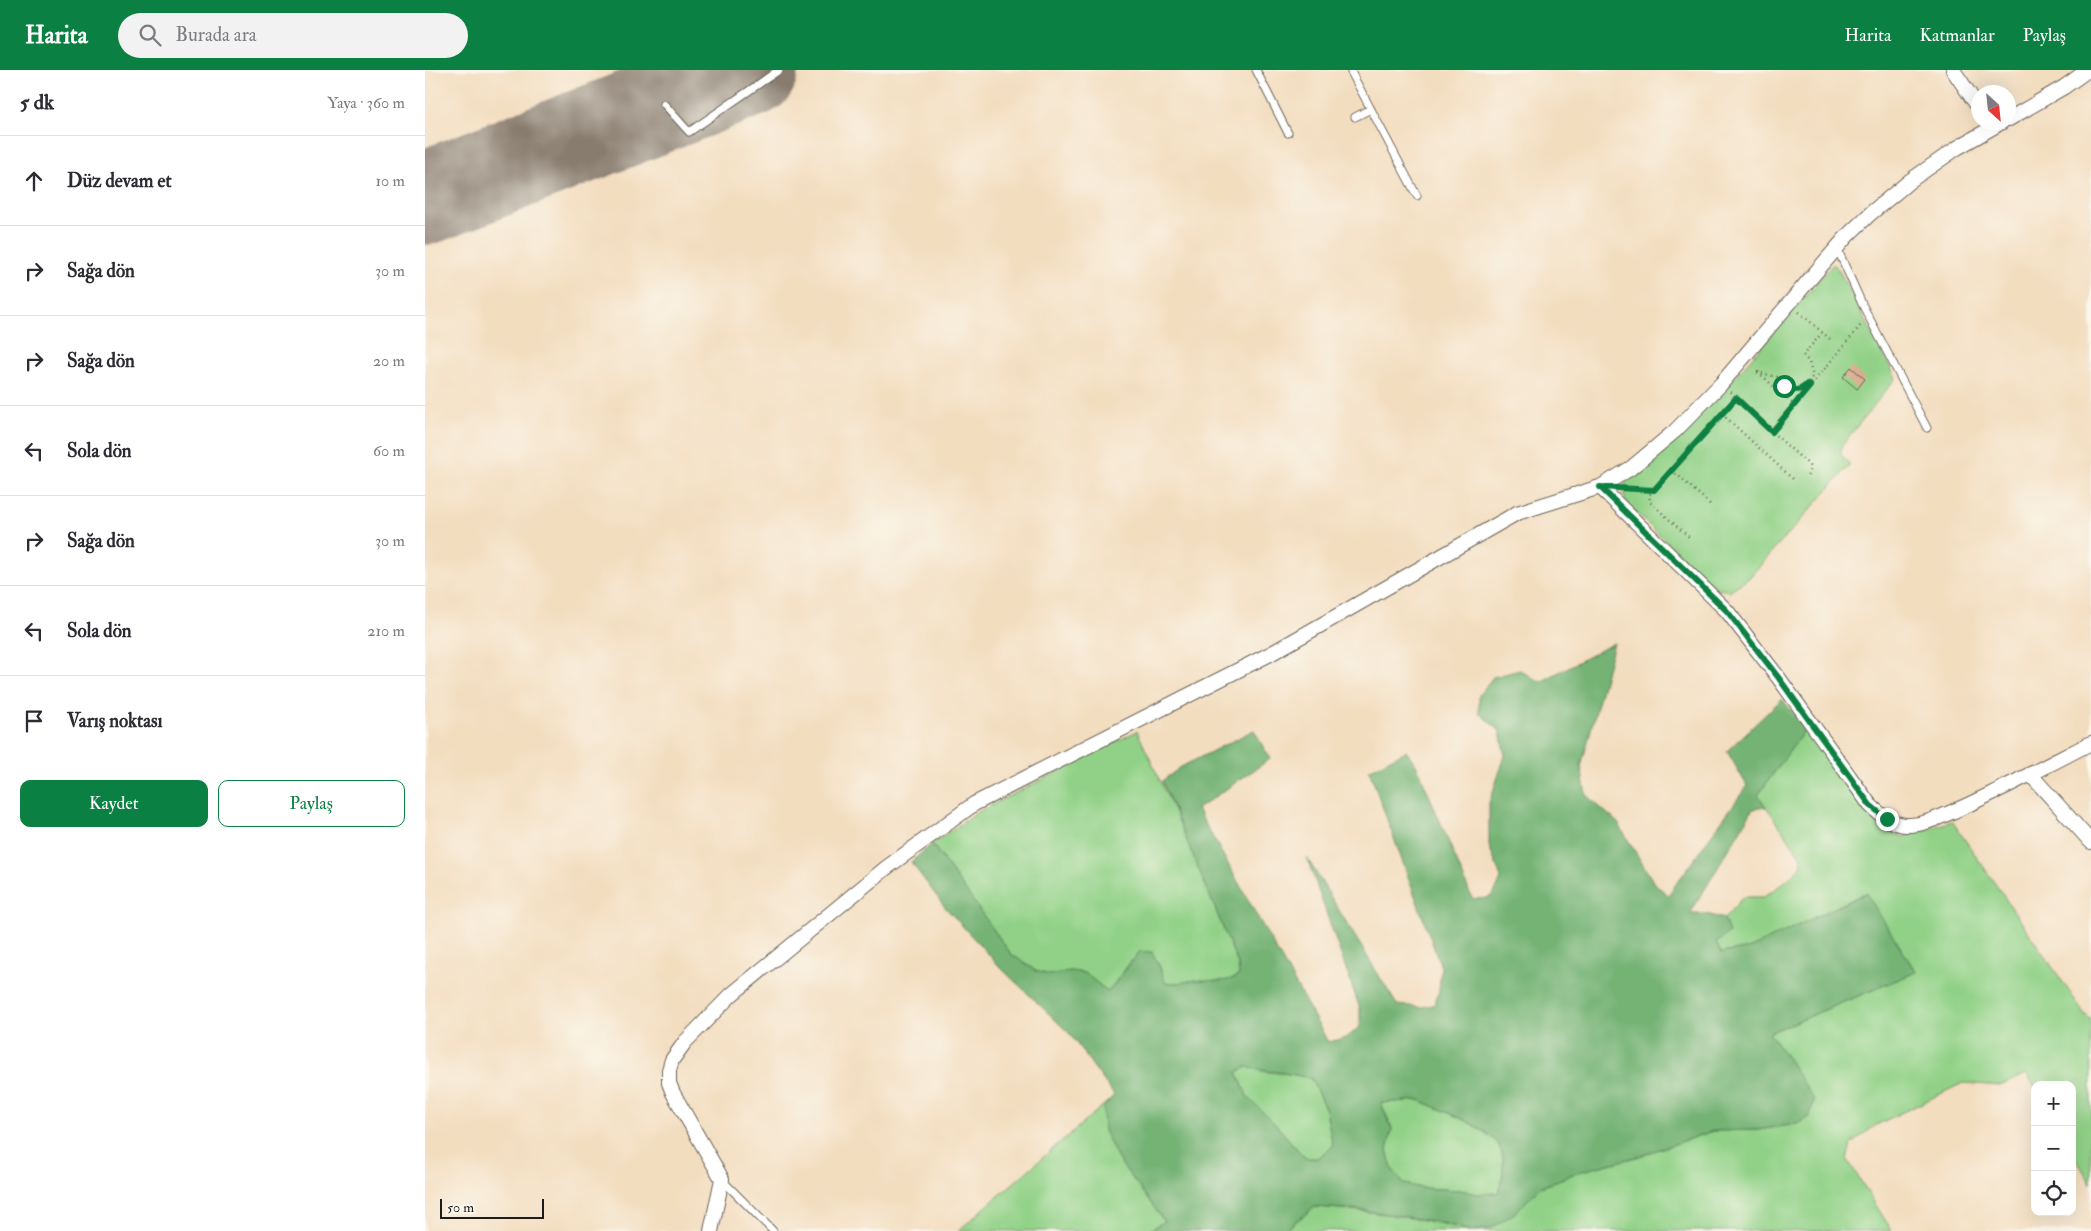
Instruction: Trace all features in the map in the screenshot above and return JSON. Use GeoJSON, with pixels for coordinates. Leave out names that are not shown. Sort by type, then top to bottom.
{"type":"FeatureCollection","features":[{"type":"Feature","properties":{"kind":"street"},"geometry":{"type":"LineString","coordinates":[[1953,70],[1971,96]]}},
{"type":"Feature","properties":{"kind":"street"},"geometry":{"type":"LineString","coordinates":[[2016,115],[2065,87],[2087,70]]}},
{"type":"Feature","properties":{"kind":"street"},"geometry":{"type":"LineString","coordinates":[[711,1231],[722,1180],[673,1093],[669,1083],[669,1070],[685,1042],[731,995],[886,868],[974,804],[1272,653],[1517,513],[1600,487],[1618,478],[1658,446],[1721,384],[1837,248],[1891,196],[1985,130]]}},
{"type":"Feature","properties":{"kind":"street"},"geometry":{"type":"LineString","coordinates":[[1600,487],[1727,611],[1778,677],[1870,805],[1887,819],[1906,825],[1925,822],[1985,797],[2091,744]]}},
{"type":"Feature","properties":{"kind":"street"},"geometry":{"type":"LineString","coordinates":[[2030,774],[2091,842]]}},
{"type":"Feature","properties":{"kind":"lane"},"geometry":{"type":"LineString","coordinates":[[664,104],[689,132],[779,70]]}},
{"type":"Feature","properties":{"kind":"lane"},"geometry":{"type":"LineString","coordinates":[[1256,70],[1288,133]]}},
{"type":"Feature","properties":{"kind":"lane"},"geometry":{"type":"LineString","coordinates":[[1350,70],[1417,196]]}},
{"type":"Feature","properties":{"kind":"lane"},"geometry":{"type":"LineString","coordinates":[[1355,118],[1371,109]]}},
{"type":"Feature","properties":{"kind":"lane"},"geometry":{"type":"LineString","coordinates":[[1837,248],[1868,316],[1927,428]]}},
{"type":"Feature","properties":{"kind":"lane"},"geometry":{"type":"LineString","coordinates":[[722,1180],[773,1231]]}},
{"type":"Feature","properties":{"kind":"path"},"geometry":{"type":"LineString","coordinates":[[1788,304],[1830,339]]}},
{"type":"Feature","properties":{"kind":"path"},"geometry":{"type":"LineString","coordinates":[[1772,432],[1868,316]]}},
{"type":"Feature","properties":{"kind":"path"},"geometry":{"type":"LineString","coordinates":[[1795,404],[1757,372],[1777,376],[1780,382],[1791,390],[1799,390],[1809,385],[1813,376],[1812,370],[1803,355],[1822,333]]}},
{"type":"Feature","properties":{"kind":"path"},"geometry":{"type":"LineString","coordinates":[[1721,384],[1809,465],[1810,470],[1807,477]]}},
{"type":"Feature","properties":{"kind":"path"},"geometry":{"type":"LineString","coordinates":[[1691,539],[1651,502],[1649,495],[1736,398]]}},
{"type":"Feature","properties":{"kind":"path"},"geometry":{"type":"LineString","coordinates":[[1722,414],[1794,480]]}},
{"type":"Feature","properties":{"kind":"path"},"geometry":{"type":"LineString","coordinates":[[1672,470],[1711,505]]}},
{"type":"Feature","properties":{"kind":"path"},"geometry":{"type":"LineString","coordinates":[[1600,487],[1654,490]]}},
{"type":"Feature","properties":{"kind":"green space"},"geometry":{"type":"Polygon","coordinates":[[[1833,264],[1838,269],[1896,378],[1842,445],[1841,454],[1850,465],[1749,578],[1729,591],[1719,589],[1632,509],[1625,500],[1623,491],[1625,483],[1660,453],[1730,383],[1833,264]]]}},
{"type":"Feature","properties":{"kind":"green space"},"geometry":{"type":"Polygon","coordinates":[[[1614,643],[1581,767],[1586,795],[1618,823],[1654,883],[1668,895],[1747,786],[1727,751],[1782,699],[1806,728],[1758,795],[1766,807],[1753,809],[1690,914],[1707,914],[1724,919],[1729,933],[1716,943],[1721,953],[1751,948],[1866,893],[1916,972],[1769,1033],[1791,1063],[1814,1100],[1810,1116],[1797,1124],[1758,1130],[1713,1131],[1636,1157],[1578,1172],[1541,1187],[1516,1212],[1492,1228],[1471,1231],[1439,1222],[1360,1210],[1315,1207],[1283,1231],[1149,1231],[1164,1221],[1118,1159],[1104,1131],[1103,1108],[1114,1095],[1069,1033],[1002,969],[944,906],[911,862],[932,844],[1011,954],[1036,971],[1049,975],[1070,971],[1085,973],[1108,992],[1140,951],[1152,952],[1165,982],[1230,980],[1239,975],[1238,964],[1162,781],[1181,767],[1254,730],[1270,759],[1197,809],[1328,1042],[1346,1038],[1360,1027],[1360,1009],[1307,858],[1397,1005],[1421,1007],[1434,1005],[1439,991],[1441,967],[1369,770],[1406,751],[1417,766],[1472,898],[1484,899],[1488,897],[1497,889],[1501,878],[1489,846],[1489,803],[1505,756],[1500,731],[1479,713],[1479,695],[1493,677],[1520,670],[1540,682],[1614,643]],[[1247,1067],[1237,1072],[1247,1096],[1305,1158],[1317,1158],[1333,1146],[1326,1110],[1311,1079],[1247,1067]],[[1419,1100],[1381,1103],[1392,1129],[1387,1150],[1392,1169],[1404,1184],[1422,1188],[1461,1190],[1476,1194],[1498,1193],[1503,1161],[1501,1150],[1496,1142],[1465,1120],[1419,1100]]]}},
{"type":"Feature","properties":{"kind":"green space"},"geometry":{"type":"Polygon","coordinates":[[[1806,728],[1879,827],[1902,837],[1952,821],[2086,1016],[2091,1019],[2091,1184],[2076,1159],[2076,1081],[2031,1081],[2027,1074],[2000,1086],[1963,1083],[1876,1125],[1851,1144],[1847,1159],[1892,1231],[1473,1231],[1492,1228],[1516,1212],[1541,1187],[1578,1172],[1636,1157],[1713,1131],[1758,1130],[1797,1124],[1810,1116],[1791,1063],[1769,1033],[1916,972],[1865,893],[1751,948],[1721,953],[1716,943],[1728,933],[1724,919],[1743,897],[1764,897],[1787,880],[1802,865],[1800,855],[1758,795],[1806,728]]]}},
{"type":"Feature","properties":{"kind":"green space"},"geometry":{"type":"Polygon","coordinates":[[[1137,731],[1183,830],[1238,964],[1239,975],[1230,980],[1165,982],[1159,965],[1131,961],[1108,992],[1085,973],[1070,971],[1049,975],[1036,971],[1011,954],[932,844],[978,812],[1137,731]]]}},
{"type":"Feature","properties":{"kind":"green space"},"geometry":{"type":"Polygon","coordinates":[[[1247,1067],[1311,1079],[1326,1110],[1333,1146],[1317,1158],[1305,1158],[1247,1096],[1237,1072],[1247,1067]]]}},
{"type":"Feature","properties":{"kind":"green space"},"geometry":{"type":"Polygon","coordinates":[[[1114,1096],[1118,1159],[1164,1221],[1149,1231],[958,1231],[1114,1096]]]}},
{"type":"Feature","properties":{"kind":"green space"},"geometry":{"type":"Polygon","coordinates":[[[1419,1100],[1465,1120],[1496,1142],[1501,1150],[1503,1161],[1498,1193],[1476,1194],[1461,1190],[1422,1188],[1404,1184],[1392,1169],[1387,1150],[1392,1128],[1381,1103],[1419,1100]]]}},
{"type":"Feature","properties":{"kind":"green space"},"geometry":{"type":"Polygon","coordinates":[[[1315,1207],[1394,1215],[1471,1231],[1283,1231],[1315,1207]]]}},
{"type":"Feature","properties":{"kind":"building"},"geometry":{"type":"Polygon","coordinates":[[[1851,367],[1865,379],[1857,389],[1843,377],[1851,367]]]}},
{"type":"Feature","properties":{"kind":"runway"},"geometry":{"type":"LineString","coordinates":[[425,198],[751,70]]}},
{"type":"Feature","properties":{"kind":"route"},"geometry":{"type":"LineString","coordinates":[[1784,386],[1791,390],[1799,390],[1807,384],[1810,386],[1772,432],[1736,398],[1654,490],[1600,487],[1727,611],[1778,677],[1870,805],[1887,819]]}}]}
